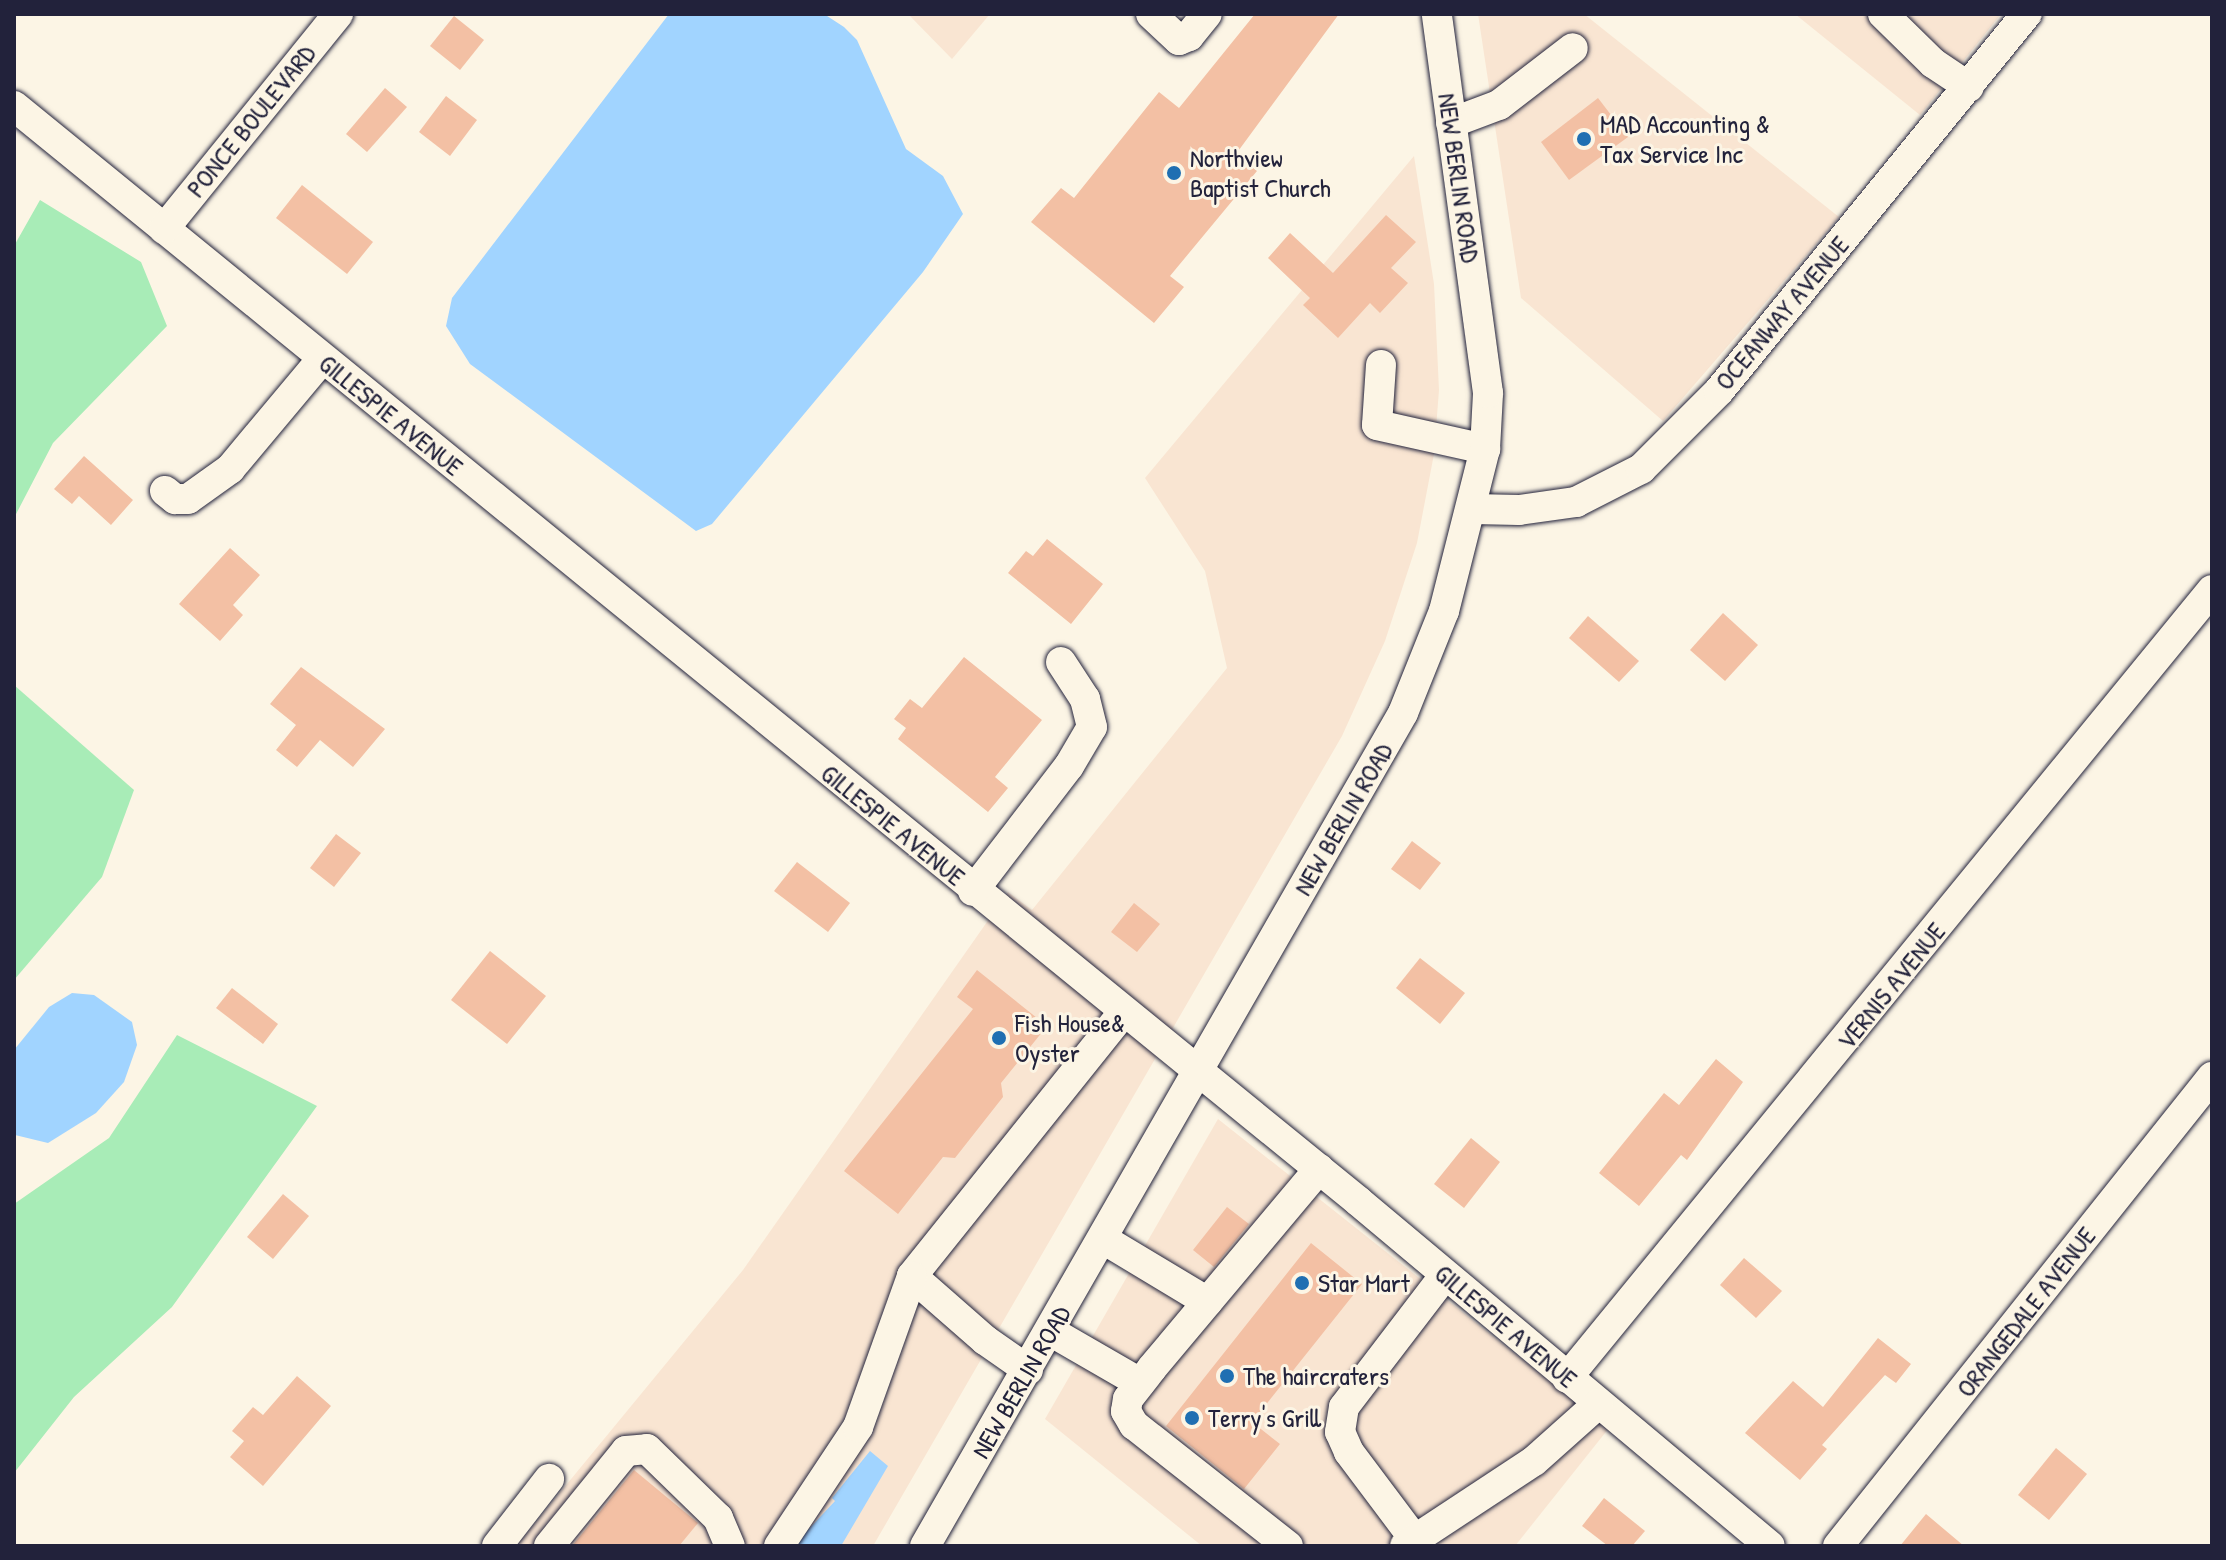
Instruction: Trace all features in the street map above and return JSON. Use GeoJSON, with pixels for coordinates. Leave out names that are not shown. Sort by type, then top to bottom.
{"type":"FeatureCollection","features":[{"type":"Feature","properties":{"kind":"street","name":"PONCE BOULEVARD"},"geometry":{"type":"LineString","coordinates":[[164,229],[338,14]]}},
{"type":"Feature","properties":{"kind":"street"},"geometry":{"type":"LineString","coordinates":[[1151,14],[1185,40],[1207,14]]}},
{"type":"Feature","properties":{"kind":"street","name":"NEW BERLIN ROAD"},"geometry":{"type":"LineString","coordinates":[[925,1546],[1403,713],[1444,611],[1473,509],[1485,449],[1488,393],[1437,14]]}},
{"type":"Feature","properties":{"kind":"street"},"geometry":{"type":"LineString","coordinates":[[1883,14],[1933,63],[1969,87]]}},
{"type":"Feature","properties":{"kind":"street","name":"OCEANWAY AVENUE"},"geometry":{"type":"LineString","coordinates":[[1473,509],[1519,510],[1576,502],[1641,469],[1719,391],[2027,14]]}},
{"type":"Feature","properties":{"kind":"street"},"geometry":{"type":"LineString","coordinates":[[1451,123],[1499,105],[1573,48]]}},
{"type":"Feature","properties":{"kind":"street","name":"GILLESPIE AVENUE"},"geometry":{"type":"LineString","coordinates":[[14,106],[1122,1014],[1319,1169],[1770,1546]]}},
{"type":"Feature","properties":{"kind":"street"},"geometry":{"type":"LineString","coordinates":[[165,491],[175,499],[188,499],[230,469],[322,359]]}},
{"type":"Feature","properties":{"kind":"street"},"geometry":{"type":"LineString","coordinates":[[1381,365],[1377,425],[1485,449]]}},
{"type":"Feature","properties":{"kind":"street","name":"VERNIS AVENUE"},"geometry":{"type":"LineString","coordinates":[[1567,1378],[2212,590]]}},
{"type":"Feature","properties":{"kind":"street"},"geometry":{"type":"LineString","coordinates":[[973,891],[1069,766],[1092,727],[1085,699],[1061,662]]}},
{"type":"Feature","properties":{"kind":"street"},"geometry":{"type":"LineString","coordinates":[[779,1546],[858,1427],[912,1276],[1122,1014]]}},
{"type":"Feature","properties":{"kind":"street","name":"ORANGEDALE AVENUE"},"geometry":{"type":"LineString","coordinates":[[1838,1546],[2212,1077]]}},
{"type":"Feature","properties":{"kind":"street"},"geometry":{"type":"LineString","coordinates":[[1288,1546],[1134,1425],[1126,1411],[1140,1383],[1319,1169]]}},
{"type":"Feature","properties":{"kind":"street"},"geometry":{"type":"LineString","coordinates":[[1103,1239],[1208,1302]]}},
{"type":"Feature","properties":{"kind":"street"},"geometry":{"type":"LineString","coordinates":[[1445,1275],[1344,1407],[1340,1432],[1349,1452],[1410,1543],[1534,1461],[1598,1404]]}},
{"type":"Feature","properties":{"kind":"street"},"geometry":{"type":"LineString","coordinates":[[912,1276],[985,1340],[1028,1370]]}},
{"type":"Feature","properties":{"kind":"street"},"geometry":{"type":"LineString","coordinates":[[1050,1331],[1140,1383]]}},
{"type":"Feature","properties":{"kind":"street"},"geometry":{"type":"LineString","coordinates":[[549,1546],[626,1451],[647,1449],[718,1518],[730,1546]]}},
{"type":"Feature","properties":{"kind":"street"},"geometry":{"type":"LineString","coordinates":[[497,1546],[549,1479]]}},
{"type":"Feature","properties":{"kind":"shaded area"},"geometry":{"type":"Polygon","coordinates":[[[908,14],[990,14],[952,59],[908,14]]]}},
{"type":"Feature","properties":{"kind":"shaded area"},"geometry":{"type":"Polygon","coordinates":[[[1478,14],[1584,14],[1839,217],[1663,421],[1521,298],[1478,14]]]}},
{"type":"Feature","properties":{"kind":"shaded area"},"geometry":{"type":"Polygon","coordinates":[[[1795,14],[2001,14],[1920,115],[1795,14]]]}},
{"type":"Feature","properties":{"kind":"shaded area"},"geometry":{"type":"Polygon","coordinates":[[[1414,156],[1434,284],[1439,390],[1434,454],[1417,543],[1385,641],[1342,736],[873,1546],[516,1546],[743,1270],[1008,892],[1032,910],[1227,668],[1205,571],[1145,478],[1414,156]]]}},
{"type":"Feature","properties":{"kind":"shaded area"},"geometry":{"type":"Polygon","coordinates":[[[1218,1119],[1609,1428],[1515,1546],[1202,1546],[1045,1419],[1218,1119]]]}},
{"type":"Feature","properties":{"kind":"green space"},"geometry":{"type":"Polygon","coordinates":[[[40,200],[141,262],[167,326],[53,443],[14,518],[14,246],[40,200]]]}},
{"type":"Feature","properties":{"kind":"green space"},"geometry":{"type":"Polygon","coordinates":[[[14,685],[134,790],[102,877],[14,980],[14,685]]]}},
{"type":"Feature","properties":{"kind":"green space"},"geometry":{"type":"Polygon","coordinates":[[[177,1035],[317,1106],[172,1307],[74,1397],[14,1473],[14,1204],[109,1138],[177,1035]]]}},
{"type":"Feature","properties":{"kind":"water"},"geometry":{"type":"Polygon","coordinates":[[[669,14],[824,14],[844,27],[857,40],[906,149],[943,176],[963,214],[923,272],[712,524],[696,531],[470,364],[446,326],[452,298],[669,14]]]}},
{"type":"Feature","properties":{"kind":"water"},"geometry":{"type":"Polygon","coordinates":[[[72,993],[94,995],[132,1022],[137,1045],[124,1082],[96,1113],[48,1143],[15,1135],[14,1050],[49,1007],[72,993]]]}},
{"type":"Feature","properties":{"kind":"water"},"geometry":{"type":"Polygon","coordinates":[[[870,1451],[888,1466],[841,1546],[793,1546],[835,1501],[832,1498],[870,1451]]]}},
{"type":"Feature","properties":{"kind":"building"},"geometry":{"type":"Polygon","coordinates":[[[1255,14],[1339,14],[1236,154],[1257,171],[1170,276],[1184,287],[1154,323],[1031,222],[1061,188],[1074,198],[1159,92],[1179,108],[1255,14]]]}},
{"type":"Feature","properties":{"kind":"building"},"geometry":{"type":"Polygon","coordinates":[[[454,16],[484,40],[460,70],[430,46],[454,16]]]}},
{"type":"Feature","properties":{"kind":"building"},"geometry":{"type":"Polygon","coordinates":[[[385,88],[407,107],[367,152],[346,134],[385,88]]]}},
{"type":"Feature","properties":{"kind":"building"},"geometry":{"type":"Polygon","coordinates":[[[446,96],[477,120],[450,156],[419,132],[446,96]]]}},
{"type":"Feature","properties":{"kind":"building","name":"MAD Accounting & Tax Service Inc"},"geometry":{"type":"Polygon","coordinates":[[[1598,98],[1628,137],[1569,180],[1541,142],[1598,98]]]}},
{"type":"Feature","properties":{"kind":"building"},"geometry":{"type":"Polygon","coordinates":[[[302,185],[373,242],[347,274],[276,218],[302,185]]]}},
{"type":"Feature","properties":{"kind":"building"},"geometry":{"type":"Polygon","coordinates":[[[1386,215],[1416,242],[1391,268],[1408,283],[1380,313],[1370,303],[1338,338],[1303,305],[1310,298],[1268,258],[1290,233],[1333,273],[1386,215]]]}},
{"type":"Feature","properties":{"kind":"building"},"geometry":{"type":"Polygon","coordinates":[[[84,456],[133,500],[111,525],[79,496],[72,504],[54,489],[84,456]]]}},
{"type":"Feature","properties":{"kind":"building"},"geometry":{"type":"Polygon","coordinates":[[[1047,539],[1103,584],[1071,624],[1008,573],[1026,551],[1033,556],[1047,539]]]}},
{"type":"Feature","properties":{"kind":"building"},"geometry":{"type":"Polygon","coordinates":[[[230,548],[260,575],[233,605],[243,615],[220,641],[179,604],[230,548]]]}},
{"type":"Feature","properties":{"kind":"building"},"geometry":{"type":"Polygon","coordinates":[[[1723,613],[1758,645],[1725,681],[1690,650],[1723,613]]]}},
{"type":"Feature","properties":{"kind":"building"},"geometry":{"type":"Polygon","coordinates":[[[1588,616],[1639,661],[1619,682],[1569,638],[1588,616]]]}},
{"type":"Feature","properties":{"kind":"building"},"geometry":{"type":"Polygon","coordinates":[[[964,657],[1042,720],[995,777],[1008,788],[988,812],[898,739],[906,728],[894,719],[910,699],[922,708],[964,657]]]}},
{"type":"Feature","properties":{"kind":"building"},"geometry":{"type":"Polygon","coordinates":[[[301,667],[385,729],[353,767],[320,740],[297,767],[276,750],[296,725],[270,704],[301,667]]]}},
{"type":"Feature","properties":{"kind":"building"},"geometry":{"type":"Polygon","coordinates":[[[336,834],[361,853],[334,887],[310,868],[336,834]]]}},
{"type":"Feature","properties":{"kind":"building"},"geometry":{"type":"Polygon","coordinates":[[[1412,841],[1441,863],[1420,890],[1391,869],[1412,841]]]}},
{"type":"Feature","properties":{"kind":"building"},"geometry":{"type":"Polygon","coordinates":[[[797,862],[850,903],[828,932],[774,891],[797,862]]]}},
{"type":"Feature","properties":{"kind":"building"},"geometry":{"type":"Polygon","coordinates":[[[1134,903],[1160,924],[1137,952],[1111,932],[1134,903]]]}},
{"type":"Feature","properties":{"kind":"building"},"geometry":{"type":"Polygon","coordinates":[[[490,951],[546,996],[507,1044],[451,1000],[490,951]]]}},
{"type":"Feature","properties":{"kind":"building"},"geometry":{"type":"Polygon","coordinates":[[[1420,958],[1465,993],[1440,1024],[1396,988],[1420,958]]]}},
{"type":"Feature","properties":{"kind":"building"},"geometry":{"type":"Polygon","coordinates":[[[977,970],[1047,1026],[1001,1083],[1003,1097],[955,1158],[943,1157],[898,1214],[844,1171],[973,1009],[957,997],[977,970]]]}},
{"type":"Feature","properties":{"kind":"building"},"geometry":{"type":"Polygon","coordinates":[[[232,988],[278,1024],[263,1044],[216,1008],[232,988]]]}},
{"type":"Feature","properties":{"kind":"building"},"geometry":{"type":"Polygon","coordinates":[[[1716,1059],[1743,1082],[1687,1160],[1681,1155],[1639,1206],[1599,1173],[1664,1093],[1679,1105],[1716,1059]]]}},
{"type":"Feature","properties":{"kind":"building"},"geometry":{"type":"Polygon","coordinates":[[[1471,1138],[1500,1162],[1464,1208],[1434,1184],[1471,1138]]]}},
{"type":"Feature","properties":{"kind":"building"},"geometry":{"type":"Polygon","coordinates":[[[283,1194],[309,1216],[273,1259],[247,1237],[283,1194]]]}},
{"type":"Feature","properties":{"kind":"building"},"geometry":{"type":"Polygon","coordinates":[[[1227,1207],[1249,1224],[1214,1267],[1193,1250],[1227,1207]]]}},
{"type":"Feature","properties":{"kind":"building"},"geometry":{"type":"Polygon","coordinates":[[[1311,1243],[1362,1284],[1252,1422],[1280,1444],[1244,1489],[1166,1426],[1311,1243]]]}},
{"type":"Feature","properties":{"kind":"building"},"geometry":{"type":"Polygon","coordinates":[[[1744,1258],[1782,1291],[1756,1318],[1720,1285],[1744,1258]]]}},
{"type":"Feature","properties":{"kind":"building"},"geometry":{"type":"Polygon","coordinates":[[[1878,1338],[1911,1364],[1896,1383],[1885,1375],[1822,1445],[1827,1449],[1800,1480],[1745,1433],[1793,1381],[1823,1407],[1878,1338]]]}},
{"type":"Feature","properties":{"kind":"building"},"geometry":{"type":"Polygon","coordinates":[[[297,1376],[331,1406],[263,1486],[230,1457],[244,1441],[232,1431],[253,1407],[263,1415],[297,1376]]]}},
{"type":"Feature","properties":{"kind":"building"},"geometry":{"type":"Polygon","coordinates":[[[2056,1448],[2087,1474],[2049,1520],[2018,1495],[2056,1448]]]}},
{"type":"Feature","properties":{"kind":"building"},"geometry":{"type":"Polygon","coordinates":[[[634,1470],[698,1523],[679,1546],[572,1546],[634,1470]]]}},
{"type":"Feature","properties":{"kind":"building"},"geometry":{"type":"Polygon","coordinates":[[[1604,1498],[1645,1531],[1632,1546],[1608,1546],[1582,1526],[1604,1498]]]}},
{"type":"Feature","properties":{"kind":"building"},"geometry":{"type":"Polygon","coordinates":[[[1926,1514],[1964,1546],[1900,1546],[1926,1514]]]}},
{"type":"Feature","properties":{"kind":"place","name":"MAD Accounting & Tax Service Inc"},"geometry":{"type":"Point","coordinates":[1584,139]}},
{"type":"Feature","properties":{"kind":"place","name":"Northview Baptist Church"},"geometry":{"type":"Point","coordinates":[1174,173]}},
{"type":"Feature","properties":{"kind":"place","name":"Fish House& Oyster"},"geometry":{"type":"Point","coordinates":[999,1038]}},
{"type":"Feature","properties":{"kind":"place","name":"Star Mart"},"geometry":{"type":"Point","coordinates":[1302,1283]}},
{"type":"Feature","properties":{"kind":"place","name":"The haircraters"},"geometry":{"type":"Point","coordinates":[1227,1376]}},
{"type":"Feature","properties":{"kind":"place","name":"Terry's Grill"},"geometry":{"type":"Point","coordinates":[1192,1418]}}]}
